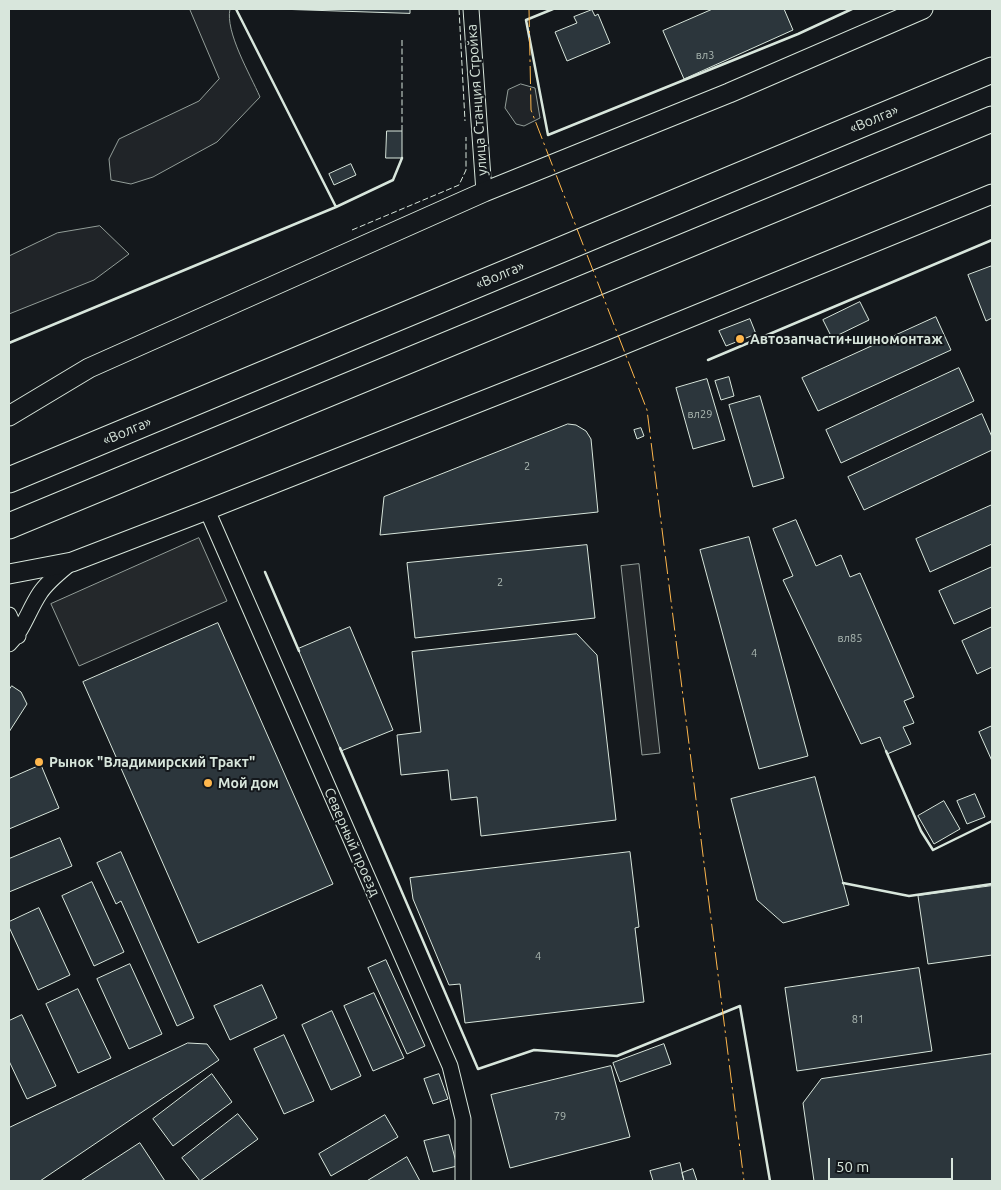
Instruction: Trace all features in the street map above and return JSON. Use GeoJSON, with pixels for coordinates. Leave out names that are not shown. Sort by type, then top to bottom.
{"type":"FeatureCollection","features":[{"type":"Feature","properties":{"kind":"highway","name":"«Волга»"},"geometry":{"type":"LineString","coordinates":[[9,480],[992,70]]}},
{"type":"Feature","properties":{"kind":"highway"},"geometry":{"type":"LineString","coordinates":[[9,526],[989,120]]}},
{"type":"Feature","properties":{"kind":"street","name":"улица Станция Стройка"},"geometry":{"type":"LineString","coordinates":[[471,9],[484,192]]}},
{"type":"Feature","properties":{"kind":"street"},"geometry":{"type":"LineString","coordinates":[[9,416],[89,368],[484,192],[729,93],[923,9]]}},
{"type":"Feature","properties":{"kind":"street"},"geometry":{"type":"LineString","coordinates":[[9,574],[72,562],[207,510],[598,355],[992,194]]}},
{"type":"Feature","properties":{"kind":"street","name":"Северный проезд"},"geometry":{"type":"LineString","coordinates":[[207,510],[450,1066],[463,1120],[463,1181]]}},
{"type":"Feature","properties":{"kind":"street"},"geometry":{"type":"LineString","coordinates":[[13,640],[40,594],[50,581],[72,562]]}},
{"type":"Feature","properties":{"kind":"street"},"geometry":{"type":"LineString","coordinates":[[9,615],[13,640]]}},
{"type":"Feature","properties":{"kind":"shaded area"},"geometry":{"type":"Polygon","coordinates":[[[190,9],[230,9],[229,18],[235,41],[260,97],[217,142],[153,177],[131,184],[111,180],[109,159],[119,139],[199,101],[219,79],[190,9]]]}},
{"type":"Feature","properties":{"kind":"shaded area"},"geometry":{"type":"Polygon","coordinates":[[[521,84],[535,88],[540,118],[524,126],[516,124],[505,108],[508,90],[521,84]]]}},
{"type":"Feature","properties":{"kind":"shaded area"},"geometry":{"type":"Polygon","coordinates":[[[100,226],[129,254],[94,280],[9,314],[9,256],[57,233],[100,226]]]}},
{"type":"Feature","properties":{"kind":"shaded area"},"geometry":{"type":"Polygon","coordinates":[[[199,538],[227,601],[79,666],[51,604],[199,538]]]}},
{"type":"Feature","properties":{"kind":"shaded area"},"geometry":{"type":"Polygon","coordinates":[[[639,564],[660,753],[642,755],[621,566],[639,564]]]}},
{"type":"Feature","properties":{"kind":"building"},"geometry":{"type":"Polygon","coordinates":[[[277,9],[410,9],[410,13],[277,9]]]}},
{"type":"Feature","properties":{"kind":"building"},"geometry":{"type":"Polygon","coordinates":[[[713,9],[784,9],[793,30],[684,79],[663,31],[713,9]]]}},
{"type":"Feature","properties":{"kind":"building"},"geometry":{"type":"Polygon","coordinates":[[[592,10],[595,16],[598,14],[610,43],[567,61],[555,32],[577,23],[574,17],[592,10]]]}},
{"type":"Feature","properties":{"kind":"building"},"geometry":{"type":"Polygon","coordinates":[[[387,131],[402,131],[402,158],[386,158],[387,131]]]}},
{"type":"Feature","properties":{"kind":"building"},"geometry":{"type":"Polygon","coordinates":[[[351,164],[356,175],[334,185],[329,174],[351,164]]]}},
{"type":"Feature","properties":{"kind":"building"},"geometry":{"type":"Polygon","coordinates":[[[992,266],[992,318],[986,321],[968,275],[992,266]]]}},
{"type":"Feature","properties":{"kind":"building"},"geometry":{"type":"Polygon","coordinates":[[[860,302],[869,320],[832,338],[823,320],[860,302]]]}},
{"type":"Feature","properties":{"kind":"building"},"geometry":{"type":"Polygon","coordinates":[[[936,317],[951,350],[818,411],[802,378],[936,317]]]}},
{"type":"Feature","properties":{"kind":"building"},"geometry":{"type":"Polygon","coordinates":[[[750,319],[756,334],[726,346],[719,331],[750,319]]]}},
{"type":"Feature","properties":{"kind":"building"},"geometry":{"type":"Polygon","coordinates":[[[959,368],[974,401],[841,463],[826,430],[959,368]]]}},
{"type":"Feature","properties":{"kind":"building"},"geometry":{"type":"Polygon","coordinates":[[[729,377],[734,396],[721,400],[715,381],[729,377]]]}},
{"type":"Feature","properties":{"kind":"building"},"geometry":{"type":"Polygon","coordinates":[[[707,379],[725,440],[693,449],[676,388],[707,379]]]}},
{"type":"Feature","properties":{"kind":"building"},"geometry":{"type":"Polygon","coordinates":[[[760,396],[784,478],[753,487],[729,405],[760,396]]]}},
{"type":"Feature","properties":{"kind":"building"},"geometry":{"type":"Polygon","coordinates":[[[982,414],[992,437],[992,450],[864,510],[848,477],[982,414]]]}},
{"type":"Feature","properties":{"kind":"building"},"geometry":{"type":"Polygon","coordinates":[[[568,424],[576,425],[586,431],[591,439],[598,512],[380,535],[384,497],[568,424]]]}},
{"type":"Feature","properties":{"kind":"building"},"geometry":{"type":"Polygon","coordinates":[[[641,428],[644,436],[637,439],[634,430],[641,428]]]}},
{"type":"Feature","properties":{"kind":"building"},"geometry":{"type":"Polygon","coordinates":[[[992,505],[992,544],[930,572],[916,539],[992,505]]]}},
{"type":"Feature","properties":{"kind":"building"},"geometry":{"type":"Polygon","coordinates":[[[796,520],[816,566],[841,555],[850,577],[860,573],[914,697],[904,701],[914,723],[903,727],[911,744],[887,754],[880,737],[861,744],[783,580],[793,576],[773,529],[796,520]]]}},
{"type":"Feature","properties":{"kind":"building"},"geometry":{"type":"Polygon","coordinates":[[[749,537],[808,756],[759,769],[700,550],[749,537]]]}},
{"type":"Feature","properties":{"kind":"building"},"geometry":{"type":"Polygon","coordinates":[[[587,545],[595,618],[415,638],[407,563],[587,545]]]}},
{"type":"Feature","properties":{"kind":"building"},"geometry":{"type":"Polygon","coordinates":[[[992,567],[992,607],[954,624],[939,591],[992,567]]]}},
{"type":"Feature","properties":{"kind":"building","name":"Мой дом"},"geometry":{"type":"Polygon","coordinates":[[[218,623],[333,884],[198,943],[83,682],[218,623]]]}},
{"type":"Feature","properties":{"kind":"building"},"geometry":{"type":"Polygon","coordinates":[[[350,627],[393,730],[341,751],[298,649],[350,627]]]}},
{"type":"Feature","properties":{"kind":"building"},"geometry":{"type":"Polygon","coordinates":[[[992,627],[992,667],[977,674],[962,641],[992,627]]]}},
{"type":"Feature","properties":{"kind":"building"},"geometry":{"type":"Polygon","coordinates":[[[577,634],[597,655],[616,820],[481,836],[477,797],[451,800],[448,770],[401,775],[397,735],[421,732],[412,652],[577,634]]]}},
{"type":"Feature","properties":{"kind":"building"},"geometry":{"type":"Polygon","coordinates":[[[12,686],[21,692],[27,704],[9,732],[9,690],[12,686]]]}},
{"type":"Feature","properties":{"kind":"building"},"geometry":{"type":"Polygon","coordinates":[[[992,726],[992,761],[979,732],[992,726]]]}},
{"type":"Feature","properties":{"kind":"building"},"geometry":{"type":"Polygon","coordinates":[[[41,765],[59,808],[9,829],[9,779],[41,765]]]}},
{"type":"Feature","properties":{"kind":"building"},"geometry":{"type":"Polygon","coordinates":[[[815,777],[849,905],[783,923],[757,900],[731,799],[815,777]]]}},
{"type":"Feature","properties":{"kind":"building"},"geometry":{"type":"Polygon","coordinates":[[[975,794],[985,817],[967,824],[957,801],[975,794]]]}},
{"type":"Feature","properties":{"kind":"building"},"geometry":{"type":"Polygon","coordinates":[[[944,801],[960,829],[934,844],[918,816],[944,801]]]}},
{"type":"Feature","properties":{"kind":"building"},"geometry":{"type":"Polygon","coordinates":[[[60,838],[72,866],[9,892],[9,859],[60,838]]]}},
{"type":"Feature","properties":{"kind":"building"},"geometry":{"type":"Polygon","coordinates":[[[121,852],[194,1018],[177,1026],[121,901],[116,904],[97,863],[121,852]]]}},
{"type":"Feature","properties":{"kind":"building"},"geometry":{"type":"Polygon","coordinates":[[[630,852],[639,927],[635,928],[644,1002],[465,1023],[460,984],[449,985],[413,899],[410,878],[630,852]]]}},
{"type":"Feature","properties":{"kind":"building"},"geometry":{"type":"Polygon","coordinates":[[[92,882],[124,952],[94,966],[62,896],[92,882]]]}},
{"type":"Feature","properties":{"kind":"building"},"geometry":{"type":"Polygon","coordinates":[[[992,886],[992,955],[928,964],[918,896],[992,886]]]}},
{"type":"Feature","properties":{"kind":"building"},"geometry":{"type":"Polygon","coordinates":[[[39,908],[70,975],[38,990],[9,927],[9,922],[39,908]]]}},
{"type":"Feature","properties":{"kind":"building"},"geometry":{"type":"Polygon","coordinates":[[[386,960],[425,1046],[407,1054],[368,968],[386,960]]]}},
{"type":"Feature","properties":{"kind":"building"},"geometry":{"type":"Polygon","coordinates":[[[130,964],[162,1034],[129,1049],[97,979],[130,964]]]}},
{"type":"Feature","properties":{"kind":"building"},"geometry":{"type":"Polygon","coordinates":[[[919,968],[932,1051],[797,1071],[785,988],[919,968]]]}},
{"type":"Feature","properties":{"kind":"building"},"geometry":{"type":"Polygon","coordinates":[[[262,985],[277,1018],[230,1040],[214,1006],[262,985]]]}},
{"type":"Feature","properties":{"kind":"building"},"geometry":{"type":"Polygon","coordinates":[[[78,989],[111,1058],[78,1073],[46,1004],[78,989]]]}},
{"type":"Feature","properties":{"kind":"building"},"geometry":{"type":"Polygon","coordinates":[[[374,993],[404,1058],[373,1071],[344,1006],[374,993]]]}},
{"type":"Feature","properties":{"kind":"building"},"geometry":{"type":"Polygon","coordinates":[[[332,1011],[361,1076],[331,1090],[302,1025],[332,1011]]]}},
{"type":"Feature","properties":{"kind":"building"},"geometry":{"type":"Polygon","coordinates":[[[22,1015],[56,1086],[27,1099],[9,1061],[9,1021],[22,1015]]]}},
{"type":"Feature","properties":{"kind":"building"},"geometry":{"type":"Polygon","coordinates":[[[284,1035],[314,1101],[284,1114],[254,1049],[284,1035]]]}},
{"type":"Feature","properties":{"kind":"building"},"geometry":{"type":"Polygon","coordinates":[[[188,1043],[207,1044],[219,1060],[40,1181],[9,1181],[9,1128],[188,1043]]]}},
{"type":"Feature","properties":{"kind":"building"},"geometry":{"type":"Polygon","coordinates":[[[664,1044],[671,1064],[620,1082],[613,1063],[664,1044]]]}},
{"type":"Feature","properties":{"kind":"building"},"geometry":{"type":"Polygon","coordinates":[[[992,1054],[992,1181],[814,1181],[803,1103],[821,1079],[992,1054]]]}},
{"type":"Feature","properties":{"kind":"building"},"geometry":{"type":"Polygon","coordinates":[[[611,1066],[630,1137],[510,1168],[491,1095],[611,1066]]]}},
{"type":"Feature","properties":{"kind":"building"},"geometry":{"type":"Polygon","coordinates":[[[212,1074],[232,1102],[173,1146],[153,1119],[212,1074]]]}},
{"type":"Feature","properties":{"kind":"building"},"geometry":{"type":"Polygon","coordinates":[[[439,1074],[448,1099],[433,1104],[424,1079],[439,1074]]]}},
{"type":"Feature","properties":{"kind":"building"},"geometry":{"type":"Polygon","coordinates":[[[238,1114],[258,1139],[200,1181],[182,1158],[238,1114]]]}},
{"type":"Feature","properties":{"kind":"building"},"geometry":{"type":"Polygon","coordinates":[[[385,1115],[398,1137],[331,1176],[319,1154],[385,1115]]]}},
{"type":"Feature","properties":{"kind":"building"},"geometry":{"type":"Polygon","coordinates":[[[449,1135],[457,1166],[433,1172],[424,1141],[449,1135]]]}},
{"type":"Feature","properties":{"kind":"building"},"geometry":{"type":"Polygon","coordinates":[[[140,1143],[165,1181],[81,1181],[140,1143]]]}},
{"type":"Feature","properties":{"kind":"building"},"geometry":{"type":"Polygon","coordinates":[[[407,1157],[420,1181],[367,1181],[407,1157]]]}},
{"type":"Feature","properties":{"kind":"building"},"geometry":{"type":"Polygon","coordinates":[[[680,1163],[684,1181],[653,1181],[650,1171],[680,1163]]]}},
{"type":"Feature","properties":{"kind":"building"},"geometry":{"type":"Polygon","coordinates":[[[693,1169],[697,1181],[684,1181],[682,1173],[693,1169]]]}},
{"type":"Feature","properties":{"kind":"fence"},"geometry":{"type":"LineString","coordinates":[[459,9],[465,121]]}},
{"type":"Feature","properties":{"kind":"fence"},"geometry":{"type":"LineString","coordinates":[[402,40],[402,131]]}},
{"type":"Feature","properties":{"kind":"fence"},"geometry":{"type":"LineString","coordinates":[[352,230],[459,185],[466,170],[466,137]]}},
{"type":"Feature","properties":{"kind":"wall"},"geometry":{"type":"LineString","coordinates":[[9,343],[336,207],[236,9]]}},
{"type":"Feature","properties":{"kind":"wall"},"geometry":{"type":"LineString","coordinates":[[553,9],[526,20],[548,135],[798,34],[852,9]]}},
{"type":"Feature","properties":{"kind":"wall"},"geometry":{"type":"LineString","coordinates":[[336,207],[393,180],[402,158]]}},
{"type":"Feature","properties":{"kind":"wall"},"geometry":{"type":"LineString","coordinates":[[708,360],[992,240]]}},
{"type":"Feature","properties":{"kind":"wall"},"geometry":{"type":"LineString","coordinates":[[265,572],[299,651]]}},
{"type":"Feature","properties":{"kind":"wall"},"geometry":{"type":"LineString","coordinates":[[340,748],[478,1069],[534,1050],[617,1056],[740,1006],[770,1181]]}},
{"type":"Feature","properties":{"kind":"wall"},"geometry":{"type":"LineString","coordinates":[[886,751],[921,831],[933,850],[992,821]]}},
{"type":"Feature","properties":{"kind":"wall"},"geometry":{"type":"LineString","coordinates":[[843,883],[909,896],[992,884]]}},
{"type":"Feature","properties":{"kind":"power"},"geometry":{"type":"LineString","coordinates":[[529,9],[531,110],[647,410],[744,1181]]}},
{"type":"Feature","properties":{"kind":"place","name":"Автозапчасти+шиномонтаж"},"geometry":{"type":"Point","coordinates":[740,339]}},
{"type":"Feature","properties":{"kind":"place","name":"Рынок \"Владимирский Тракт\""},"geometry":{"type":"Point","coordinates":[39,762]}},
{"type":"Feature","properties":{"kind":"place","name":"Мой дом"},"geometry":{"type":"Point","coordinates":[208,783]}}]}
